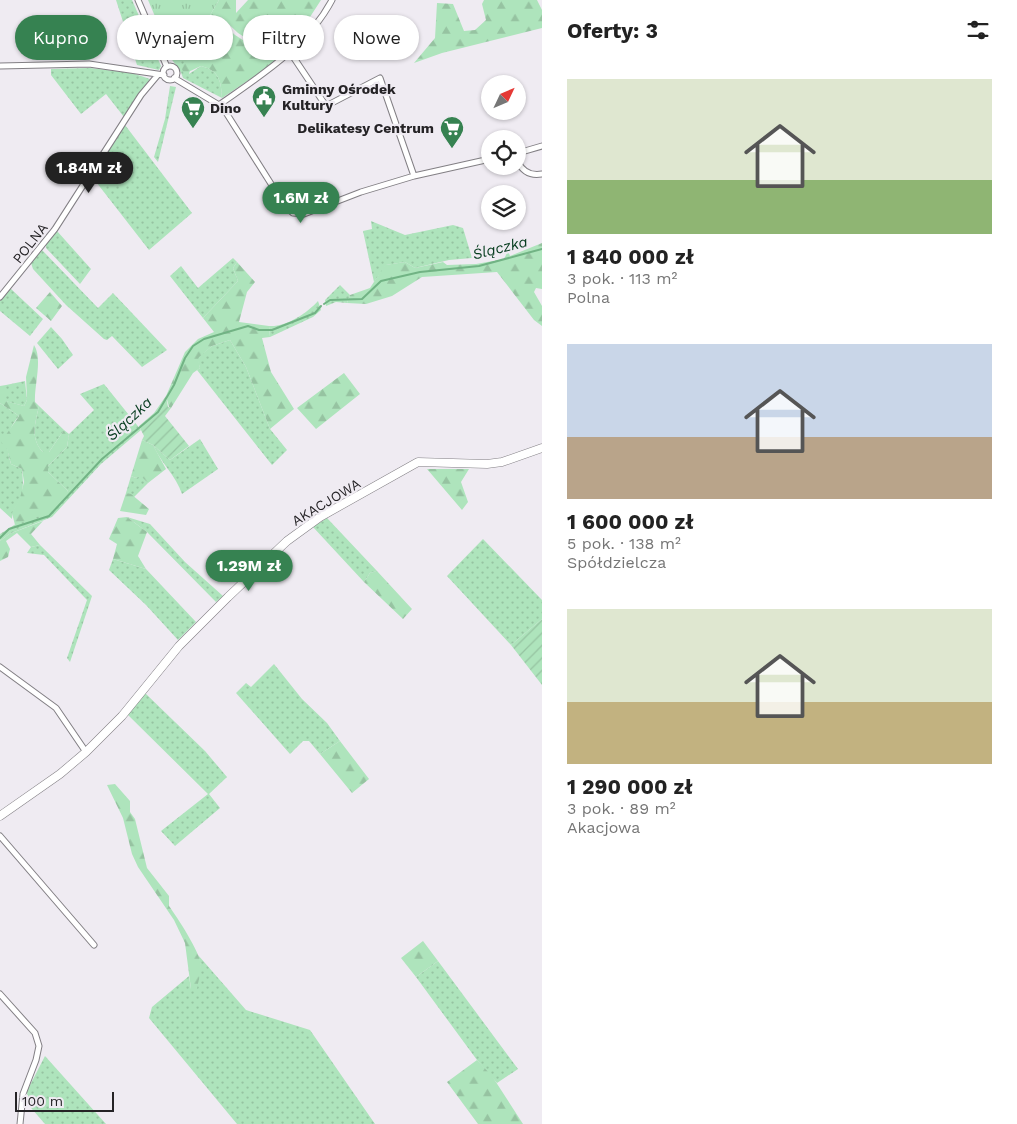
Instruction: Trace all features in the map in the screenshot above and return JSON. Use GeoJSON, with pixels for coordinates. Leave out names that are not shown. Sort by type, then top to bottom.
{"type":"FeatureCollection","features":[{"type":"Feature","properties":{"kind":"street"},"geometry":{"type":"LineString","coordinates":[[138,0],[167,67],[176,70],[174,78]]}},
{"type":"Feature","properties":{"kind":"street"},"geometry":{"type":"LineString","coordinates":[[323,15],[332,0]]}},
{"type":"Feature","properties":{"kind":"street"},"geometry":{"type":"LineString","coordinates":[[219,104],[279,60]]}},
{"type":"Feature","properties":{"kind":"street"},"geometry":{"type":"LineString","coordinates":[[295,60],[326,106],[380,78],[414,176]]}},
{"type":"Feature","properties":{"kind":"street"},"geometry":{"type":"LineString","coordinates":[[0,66],[89,64],[118,66],[157,76],[164,75]]}},
{"type":"Feature","properties":{"kind":"street"},"geometry":{"type":"LineString","coordinates":[[164,75],[167,67]]}},
{"type":"Feature","properties":{"kind":"street"},"geometry":{"type":"LineString","coordinates":[[164,75],[168,80],[174,78],[219,104],[234,123],[285,206],[293,213],[304,214],[361,192],[414,176],[481,161]]}},
{"type":"Feature","properties":{"kind":"street","name":"POLNA"},"geometry":{"type":"LineString","coordinates":[[0,297],[55,229],[133,108],[157,76]]}},
{"type":"Feature","properties":{"kind":"street"},"geometry":{"type":"LineString","coordinates":[[526,151],[542,146]]}},
{"type":"Feature","properties":{"kind":"street"},"geometry":{"type":"LineString","coordinates":[[526,172],[542,174]]}},
{"type":"Feature","properties":{"kind":"street","name":"AKACJOWA"},"geometry":{"type":"LineString","coordinates":[[0,816],[60,774],[86,752],[122,716],[180,646],[228,597],[287,541],[320,517],[418,462],[487,464],[502,462],[542,448]]}},
{"type":"Feature","properties":{"kind":"street"},"geometry":{"type":"LineString","coordinates":[[0,667],[56,708],[86,752]]}},
{"type":"Feature","properties":{"kind":"street"},"geometry":{"type":"LineString","coordinates":[[0,836],[94,945]]}},
{"type":"Feature","properties":{"kind":"street"},"geometry":{"type":"LineString","coordinates":[[0,994],[34,1033],[39,1046],[36,1060],[23,1094],[20,1124]]}},
{"type":"Feature","properties":{"kind":"green space"},"geometry":{"type":"Polygon","coordinates":[[[116,0],[132,0],[139,15],[121,15],[116,0]]]}},
{"type":"Feature","properties":{"kind":"green space"},"geometry":{"type":"Polygon","coordinates":[[[148,0],[219,0],[210,15],[154,15],[148,0]]]}},
{"type":"Feature","properties":{"kind":"green space"},"geometry":{"type":"Polygon","coordinates":[[[219,0],[236,0],[236,13],[248,0],[321,0],[311,15],[243,15],[243,36],[233,28],[233,15],[210,15],[219,0]]]}},
{"type":"Feature","properties":{"kind":"green space"},"geometry":{"type":"Polygon","coordinates":[[[484,0],[537,0],[542,10],[542,28],[442,53],[414,63],[419,60],[419,57],[435,38],[437,3],[453,4],[464,31],[475,30],[486,20],[482,4],[484,0]]]}},
{"type":"Feature","properties":{"kind":"green space"},"geometry":{"type":"Polygon","coordinates":[[[233,33],[243,40],[243,60],[275,60],[261,72],[222,98],[220,81],[212,71],[201,66],[184,74],[182,69],[185,60],[233,60],[233,33]]]}},
{"type":"Feature","properties":{"kind":"green space"},"geometry":{"type":"Polygon","coordinates":[[[135,60],[158,60],[161,66],[159,70],[137,65],[135,60]]]}},
{"type":"Feature","properties":{"kind":"green space"},"geometry":{"type":"Polygon","coordinates":[[[172,60],[192,60],[189,74],[201,66],[212,71],[220,81],[222,98],[183,78],[172,60]]]}},
{"type":"Feature","properties":{"kind":"green space"},"geometry":{"type":"Polygon","coordinates":[[[90,68],[132,73],[150,79],[124,117],[106,94],[81,114],[51,75],[51,69],[90,68]]]}},
{"type":"Feature","properties":{"kind":"green space"},"geometry":{"type":"Polygon","coordinates":[[[170,86],[176,87],[158,162],[154,157],[165,119],[170,86]]]}},
{"type":"Feature","properties":{"kind":"green space"},"geometry":{"type":"Polygon","coordinates":[[[125,125],[192,213],[149,250],[93,178],[94,173],[125,125]]]}},
{"type":"Feature","properties":{"kind":"green space"},"geometry":{"type":"Polygon","coordinates":[[[371,221],[405,235],[453,225],[463,228],[472,258],[449,260],[415,268],[405,262],[386,265],[374,282],[363,231],[372,229],[371,221]]]}},
{"type":"Feature","properties":{"kind":"green space"},"geometry":{"type":"Polygon","coordinates":[[[57,231],[91,269],[80,284],[46,248],[46,244],[57,231]]]}},
{"type":"Feature","properties":{"kind":"green space"},"geometry":{"type":"Polygon","coordinates":[[[542,243],[542,289],[536,288],[534,292],[542,306],[542,326],[534,320],[497,272],[422,277],[392,296],[366,304],[347,303],[350,295],[370,288],[385,265],[405,262],[415,268],[443,262],[447,265],[476,264],[504,259],[508,251],[510,256],[542,243]]]}},
{"type":"Feature","properties":{"kind":"green space"},"geometry":{"type":"Polygon","coordinates":[[[42,250],[98,308],[113,293],[167,350],[142,367],[112,336],[107,340],[104,339],[66,305],[33,269],[31,263],[42,250]]]}},
{"type":"Feature","properties":{"kind":"green space"},"geometry":{"type":"Polygon","coordinates":[[[233,258],[237,262],[233,268],[238,281],[203,318],[170,276],[181,266],[198,288],[233,258]]]}},
{"type":"Feature","properties":{"kind":"green space"},"geometry":{"type":"Polygon","coordinates":[[[237,262],[255,282],[247,292],[239,322],[269,326],[270,337],[262,338],[271,372],[294,409],[270,429],[246,367],[230,340],[212,346],[198,358],[200,368],[193,373],[171,408],[166,396],[185,352],[198,339],[214,332],[203,318],[238,281],[233,268],[237,262]]]}},
{"type":"Feature","properties":{"kind":"green space"},"geometry":{"type":"Polygon","coordinates":[[[340,285],[350,295],[347,303],[336,302],[326,306],[325,300],[340,285]]]}},
{"type":"Feature","properties":{"kind":"green space"},"geometry":{"type":"Polygon","coordinates":[[[10,288],[43,319],[30,336],[0,311],[0,300],[10,288]]]}},
{"type":"Feature","properties":{"kind":"green space"},"geometry":{"type":"Polygon","coordinates":[[[50,292],[62,306],[51,321],[36,308],[50,292]]]}},
{"type":"Feature","properties":{"kind":"green space"},"geometry":{"type":"Polygon","coordinates":[[[318,301],[321,310],[313,317],[270,337],[269,326],[290,322],[318,301]]]}},
{"type":"Feature","properties":{"kind":"green space"},"geometry":{"type":"Polygon","coordinates":[[[51,327],[73,355],[58,369],[37,343],[51,327]]]}},
{"type":"Feature","properties":{"kind":"green space"},"geometry":{"type":"Polygon","coordinates":[[[230,340],[246,367],[270,429],[287,450],[272,465],[197,370],[200,368],[197,358],[212,346],[230,340]]]}},
{"type":"Feature","properties":{"kind":"green space"},"geometry":{"type":"Polygon","coordinates":[[[34,345],[38,357],[35,402],[39,406],[35,425],[36,442],[43,452],[49,452],[64,430],[69,434],[67,447],[48,466],[48,472],[68,491],[48,513],[15,525],[12,513],[20,498],[24,482],[22,469],[11,464],[7,449],[1,442],[19,416],[0,403],[0,386],[6,385],[6,401],[24,406],[27,400],[26,377],[34,345]]]}},
{"type":"Feature","properties":{"kind":"green space"},"geometry":{"type":"Polygon","coordinates":[[[344,373],[360,394],[316,429],[297,408],[344,373]]]}},
{"type":"Feature","properties":{"kind":"green space"},"geometry":{"type":"Polygon","coordinates":[[[25,381],[27,400],[24,406],[5,401],[6,385],[25,381]]]}},
{"type":"Feature","properties":{"kind":"green space"},"geometry":{"type":"Polygon","coordinates":[[[104,384],[141,430],[101,464],[52,517],[9,534],[0,541],[0,534],[68,491],[48,472],[48,466],[67,447],[69,434],[94,410],[80,394],[104,384]]]}},
{"type":"Feature","properties":{"kind":"green space"},"geometry":{"type":"Polygon","coordinates":[[[166,396],[168,407],[171,408],[165,416],[189,446],[170,460],[153,445],[142,440],[144,436],[139,426],[154,413],[166,396]]]}},
{"type":"Feature","properties":{"kind":"green space"},"geometry":{"type":"Polygon","coordinates":[[[0,403],[19,416],[11,427],[7,444],[11,464],[22,469],[23,476],[23,488],[12,519],[0,508],[0,403]]]}},
{"type":"Feature","properties":{"kind":"green space"},"geometry":{"type":"Polygon","coordinates":[[[39,406],[64,430],[49,452],[43,452],[36,442],[35,425],[39,406]]]}},
{"type":"Feature","properties":{"kind":"green space"},"geometry":{"type":"Polygon","coordinates":[[[200,439],[218,469],[182,494],[153,445],[170,460],[200,439]]]}},
{"type":"Feature","properties":{"kind":"green space"},"geometry":{"type":"Polygon","coordinates":[[[142,440],[153,445],[166,469],[148,483],[141,476],[136,478],[131,476],[142,440]]]}},
{"type":"Feature","properties":{"kind":"green space"},"geometry":{"type":"Polygon","coordinates":[[[427,469],[469,469],[461,482],[468,502],[462,510],[427,469]]]}},
{"type":"Feature","properties":{"kind":"green space"},"geometry":{"type":"Polygon","coordinates":[[[141,475],[148,483],[134,497],[126,493],[131,476],[136,478],[141,475]]]}},
{"type":"Feature","properties":{"kind":"green space"},"geometry":{"type":"Polygon","coordinates":[[[126,493],[131,494],[149,509],[146,515],[120,511],[126,493]]]}},
{"type":"Feature","properties":{"kind":"green space"},"geometry":{"type":"Polygon","coordinates":[[[127,517],[150,524],[185,562],[223,596],[216,602],[147,532],[127,517]]]}},
{"type":"Feature","properties":{"kind":"green space"},"geometry":{"type":"Polygon","coordinates":[[[127,517],[147,532],[138,556],[146,569],[113,559],[117,544],[109,539],[118,518],[127,517]]]}},
{"type":"Feature","properties":{"kind":"green space"},"geometry":{"type":"Polygon","coordinates":[[[327,518],[377,571],[370,573],[364,582],[313,527],[327,518]]]}},
{"type":"Feature","properties":{"kind":"green space"},"geometry":{"type":"Polygon","coordinates":[[[43,521],[31,534],[40,545],[31,547],[17,533],[6,541],[10,549],[8,557],[0,561],[0,541],[9,534],[43,521]]]}},
{"type":"Feature","properties":{"kind":"green space"},"geometry":{"type":"Polygon","coordinates":[[[483,539],[542,600],[542,619],[511,645],[447,576],[483,539]]]}},
{"type":"Feature","properties":{"kind":"green space"},"geometry":{"type":"Polygon","coordinates":[[[40,545],[92,596],[70,662],[67,658],[87,600],[44,555],[27,553],[31,547],[40,545]]]}},
{"type":"Feature","properties":{"kind":"green space"},"geometry":{"type":"Polygon","coordinates":[[[113,559],[146,569],[196,622],[178,640],[146,605],[109,570],[113,559]]]}},
{"type":"Feature","properties":{"kind":"green space"},"geometry":{"type":"Polygon","coordinates":[[[377,571],[412,609],[403,619],[364,582],[370,573],[377,571]]]}},
{"type":"Feature","properties":{"kind":"green space"},"geometry":{"type":"Polygon","coordinates":[[[542,619],[542,685],[511,645],[542,619]]]}},
{"type":"Feature","properties":{"kind":"green space"},"geometry":{"type":"Polygon","coordinates":[[[274,664],[302,699],[327,723],[340,741],[320,754],[309,741],[303,741],[290,754],[236,693],[246,683],[251,687],[274,664]]]}},
{"type":"Feature","properties":{"kind":"green space"},"geometry":{"type":"Polygon","coordinates":[[[145,693],[205,751],[227,777],[209,794],[220,808],[175,846],[161,831],[208,794],[127,714],[145,693]]]}},
{"type":"Feature","properties":{"kind":"green space"},"geometry":{"type":"Polygon","coordinates":[[[340,741],[369,779],[352,793],[320,754],[340,741]]]}},
{"type":"Feature","properties":{"kind":"green space"},"geometry":{"type":"Polygon","coordinates":[[[115,784],[130,801],[130,812],[135,819],[147,868],[169,896],[169,906],[188,935],[200,959],[201,968],[197,989],[191,989],[185,943],[174,920],[138,867],[132,854],[123,818],[107,785],[115,784]]]}},
{"type":"Feature","properties":{"kind":"green space"},"geometry":{"type":"Polygon","coordinates":[[[423,941],[438,961],[416,977],[401,958],[423,941]]]}},
{"type":"Feature","properties":{"kind":"green space"},"geometry":{"type":"Polygon","coordinates":[[[198,955],[246,1010],[310,1030],[375,1124],[237,1124],[149,1018],[152,1007],[189,976],[191,989],[201,966],[198,955]]]}},
{"type":"Feature","properties":{"kind":"green space"},"geometry":{"type":"Polygon","coordinates":[[[438,961],[518,1069],[497,1083],[477,1060],[416,977],[438,961]]]}},
{"type":"Feature","properties":{"kind":"green space"},"geometry":{"type":"Polygon","coordinates":[[[45,1056],[106,1124],[45,1124],[25,1101],[27,1091],[45,1056]]]}},
{"type":"Feature","properties":{"kind":"green space"},"geometry":{"type":"Polygon","coordinates":[[[477,1060],[492,1076],[523,1124],[478,1124],[447,1082],[477,1060]]]}},
{"type":"Feature","properties":{"kind":"waterway","name":"Ślączka"},"geometry":{"type":"LineString","coordinates":[[324,304],[330,300],[362,299],[381,281],[420,272],[479,266],[542,249]]}},
{"type":"Feature","properties":{"kind":"waterway","name":"Ślączka"},"geometry":{"type":"LineString","coordinates":[[0,538],[9,529],[49,516],[102,459],[158,412],[193,346],[204,339],[248,326],[259,330],[272,330],[315,313],[321,306]]}},
{"type":"Feature","properties":{"kind":"place","name":"Gminny Ośrodek Kultury"},"geometry":{"type":"Point","coordinates":[264,118]}},
{"type":"Feature","properties":{"kind":"place","name":"Dino"},"geometry":{"type":"Point","coordinates":[193,129]}},
{"type":"Feature","properties":{"kind":"place","name":"Delikatesy Centrum"},"geometry":{"type":"Point","coordinates":[452,149]}}]}
